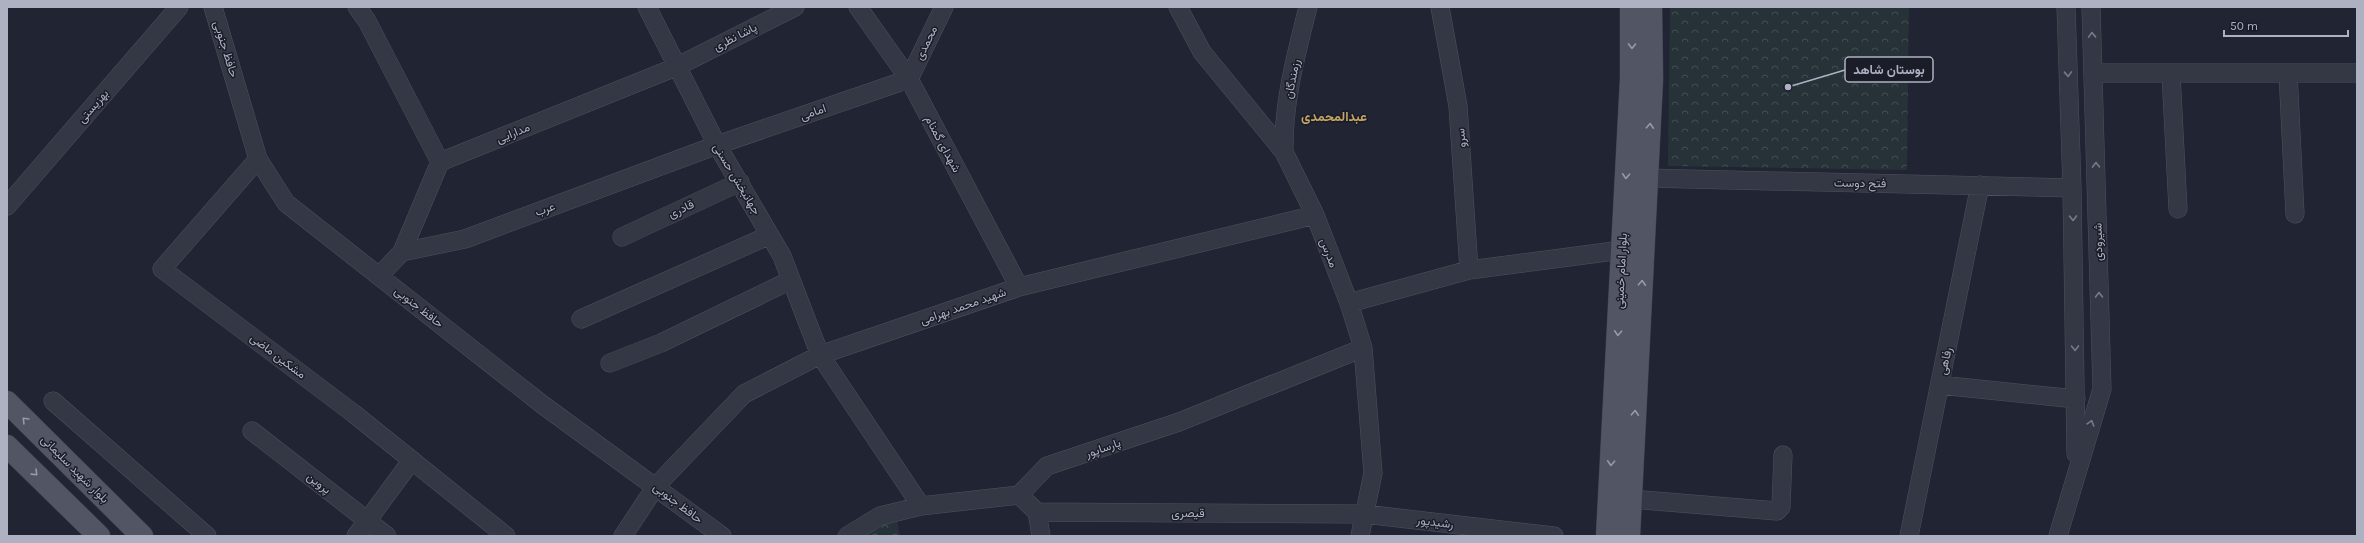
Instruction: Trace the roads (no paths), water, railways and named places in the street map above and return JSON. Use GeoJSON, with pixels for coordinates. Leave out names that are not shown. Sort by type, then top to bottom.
{"type":"FeatureCollection","features":[{"type":"Feature","properties":{"kind":"main road","name":"بلوار امام خمینی"},"geometry":{"type":"LineString","coordinates":[[1607,536],[1631,80],[1631,7]]}},
{"type":"Feature","properties":{"kind":"main road","name":"بلوار امام خمینی"},"geometry":{"type":"LineString","coordinates":[[1629,536],[1652,80],[1651,7]]}},
{"type":"Feature","properties":{"kind":"main road","name":"بلوار شهید سلیمانی"},"geometry":{"type":"LineString","coordinates":[[7,402],[142,536]]}},
{"type":"Feature","properties":{"kind":"main road"},"geometry":{"type":"LineString","coordinates":[[7,446],[99,536]]}},
{"type":"Feature","properties":{"kind":"street","name":"بهزیستی"},"geometry":{"type":"LineString","coordinates":[[7,206],[179,7]]}},
{"type":"Feature","properties":{"kind":"street","name":"حافظ جنوبی"},"geometry":{"type":"LineString","coordinates":[[213,7],[258,159],[286,203],[543,404],[722,536]]}},
{"type":"Feature","properties":{"kind":"street"},"geometry":{"type":"LineString","coordinates":[[357,7],[367,21],[440,162],[402,252],[379,276]]}},
{"type":"Feature","properties":{"kind":"street","name":"جهانبخش حسنی"},"geometry":{"type":"LineString","coordinates":[[648,7],[676,67],[717,145],[782,256],[820,355],[921,506]]}},
{"type":"Feature","properties":{"kind":"street","name":"پاشا نظری"},"geometry":{"type":"LineString","coordinates":[[676,67],[795,7]]}},
{"type":"Feature","properties":{"kind":"street","name":"شهدای گمنام"},"geometry":{"type":"LineString","coordinates":[[858,7],[909,78],[1019,287]]}},
{"type":"Feature","properties":{"kind":"street","name":"محمدی"},"geometry":{"type":"LineString","coordinates":[[909,78],[944,7]]}},
{"type":"Feature","properties":{"kind":"street","name":"مدرس"},"geometry":{"type":"LineString","coordinates":[[1178,7],[1202,52],[1284,152],[1315,215],[1349,303],[1363,348],[1373,473],[1360,536]]}},
{"type":"Feature","properties":{"kind":"street","name":"رزمندگان"},"geometry":{"type":"LineString","coordinates":[[1284,152],[1284,123],[1293,70],[1308,7]]}},
{"type":"Feature","properties":{"kind":"street","name":"سرو"},"geometry":{"type":"LineString","coordinates":[[1440,7],[1458,106],[1469,270]]}},
{"type":"Feature","properties":{"kind":"street","name":"شیرودی"},"geometry":{"type":"LineString","coordinates":[[2066,7],[2072,188],[2076,474]]}},
{"type":"Feature","properties":{"kind":"street","name":"شیرودی"},"geometry":{"type":"LineString","coordinates":[[2058,536],[2102,389],[2091,7]]}},
{"type":"Feature","properties":{"kind":"street","name":"مدارایی"},"geometry":{"type":"LineString","coordinates":[[440,162],[676,67]]}},
{"type":"Feature","properties":{"kind":"street"},"geometry":{"type":"LineString","coordinates":[[2094,73],[2357,73]]}},
{"type":"Feature","properties":{"kind":"street"},"geometry":{"type":"LineString","coordinates":[[2288,73],[2295,214]]}},
{"type":"Feature","properties":{"kind":"street"},"geometry":{"type":"LineString","coordinates":[[2171,74],[2178,209]]}},
{"type":"Feature","properties":{"kind":"street","name":"امامی"},"geometry":{"type":"LineString","coordinates":[[717,145],[909,78]]}},
{"type":"Feature","properties":{"kind":"street","name":"عرب"},"geometry":{"type":"LineString","coordinates":[[402,252],[465,239],[717,145]]}},
{"type":"Feature","properties":{"kind":"street","name":"مشکین ماضی"},"geometry":{"type":"LineString","coordinates":[[258,159],[162,269],[412,460],[506,536]]}},
{"type":"Feature","properties":{"kind":"street","name":"فتح دوست"},"geometry":{"type":"LineString","coordinates":[[1647,178],[2072,188]]}},
{"type":"Feature","properties":{"kind":"street","name":"قادری"},"geometry":{"type":"LineString","coordinates":[[622,237],[740,182]]}},
{"type":"Feature","properties":{"kind":"street","name":"رفاهی"},"geometry":{"type":"LineString","coordinates":[[1909,536],[1980,185]]}},
{"type":"Feature","properties":{"kind":"street","name":"شهید محمد بهرامی"},"geometry":{"type":"LineString","coordinates":[[623,536],[656,486],[744,394],[820,355],[1019,287],[1315,215]]}},
{"type":"Feature","properties":{"kind":"street"},"geometry":{"type":"LineString","coordinates":[[581,319],[770,235]]}},
{"type":"Feature","properties":{"kind":"street"},"geometry":{"type":"LineString","coordinates":[[1349,303],[1469,270],[1622,250]]}},
{"type":"Feature","properties":{"kind":"street"},"geometry":{"type":"LineString","coordinates":[[610,363],[661,343],[791,280]]}},
{"type":"Feature","properties":{"kind":"street","name":"پارساپور"},"geometry":{"type":"LineString","coordinates":[[1019,496],[1048,466],[1179,422],[1363,348]]}},
{"type":"Feature","properties":{"kind":"street"},"geometry":{"type":"LineString","coordinates":[[1940,385],[2076,399]]}},
{"type":"Feature","properties":{"kind":"street"},"geometry":{"type":"LineString","coordinates":[[54,401],[207,536]]}},
{"type":"Feature","properties":{"kind":"street","name":"پروین"},"geometry":{"type":"LineString","coordinates":[[252,431],[387,536]]}},
{"type":"Feature","properties":{"kind":"street"},"geometry":{"type":"LineString","coordinates":[[1631,499],[1777,511],[1781,507],[1783,455]]}},
{"type":"Feature","properties":{"kind":"street"},"geometry":{"type":"LineString","coordinates":[[356,536],[412,460]]}},
{"type":"Feature","properties":{"kind":"street"},"geometry":{"type":"LineString","coordinates":[[846,536],[880,516],[921,506],[1019,496],[1037,512],[1041,536]]}},
{"type":"Feature","properties":{"kind":"street","name":"قیصری"},"geometry":{"type":"LineString","coordinates":[[1037,512],[1364,514]]}},
{"type":"Feature","properties":{"kind":"street","name":"رشیدپور"},"geometry":{"type":"LineString","coordinates":[[1364,514],[1554,536]]}},
{"type":"Feature","properties":{"kind":"place","name":"بوستان شاهد"},"geometry":{"type":"Point","coordinates":[1788,87]}},
{"type":"Feature","properties":{"kind":"district","name":"عبدالمحمدی"},"geometry":{"type":"Point","coordinates":[1334,116]}}]}
